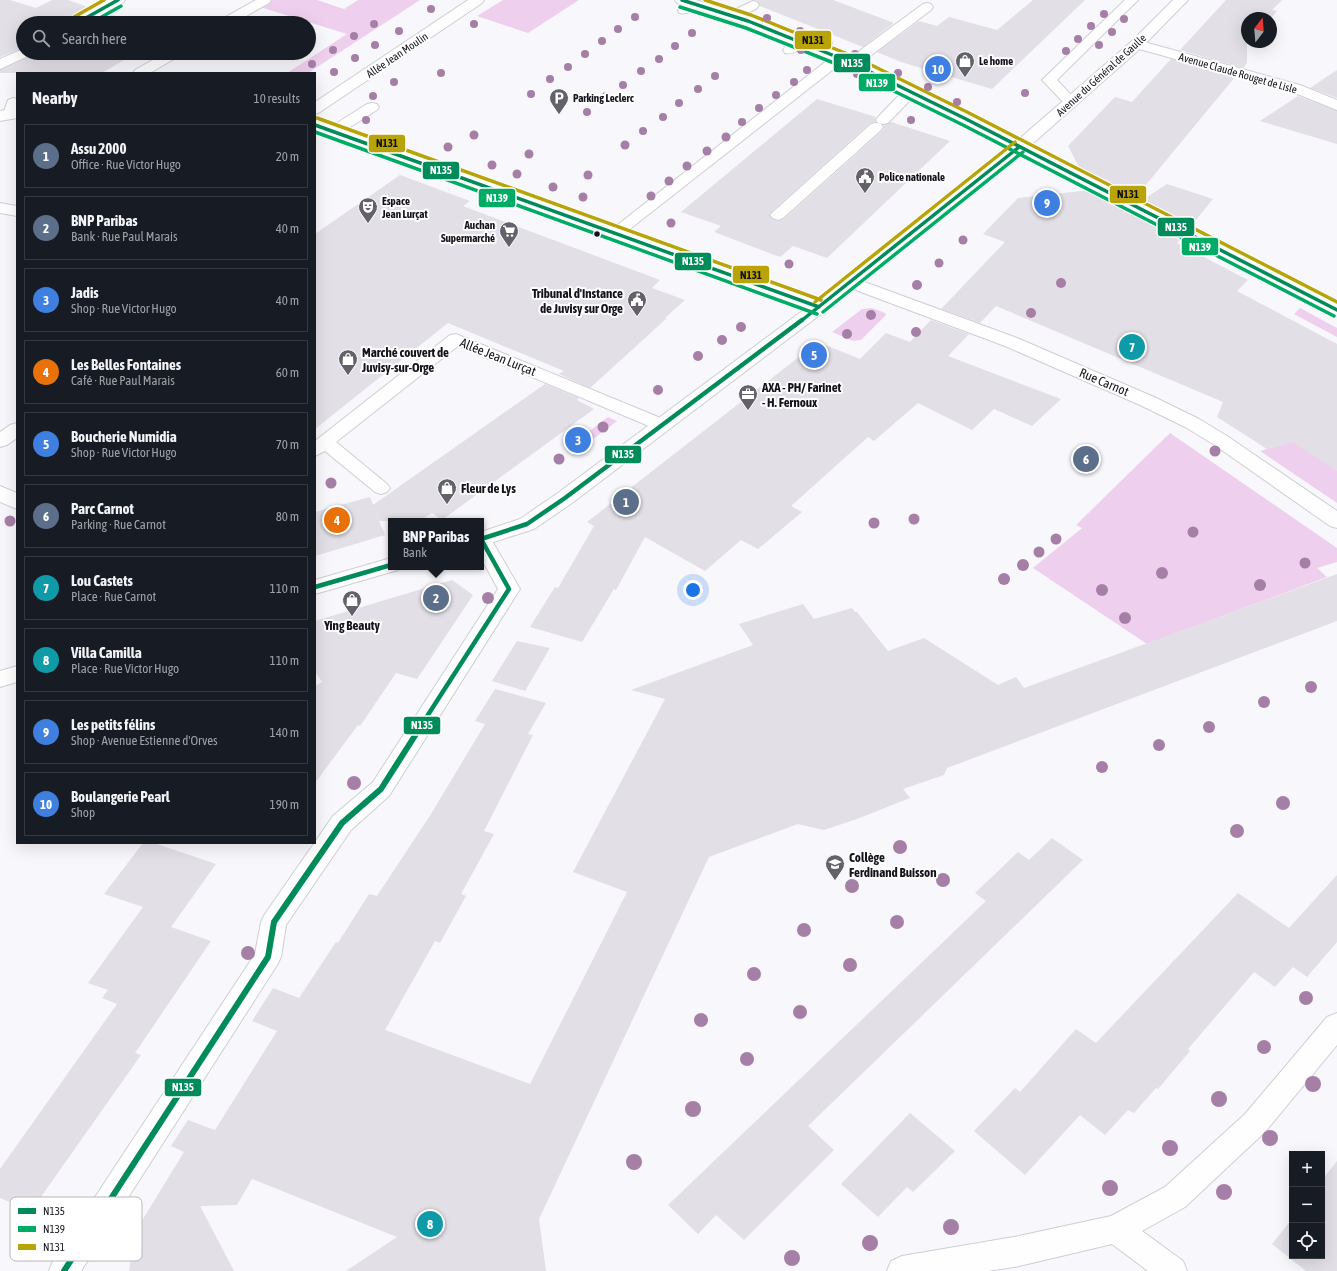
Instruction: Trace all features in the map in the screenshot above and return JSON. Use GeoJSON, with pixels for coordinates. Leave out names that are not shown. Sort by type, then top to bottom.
{"type":"FeatureCollection","features":[{"type":"Feature","properties":{"kind":"street"},"geometry":{"type":"LineString","coordinates":[[89,16],[118,0]]}},
{"type":"Feature","properties":{"kind":"street","name":"Allée Jean Moulin"},"geometry":{"type":"LineString","coordinates":[[316,108],[478,0]]}},
{"type":"Feature","properties":{"kind":"street","name":"Avenue du Général de Gaulle"},"geometry":{"type":"LineString","coordinates":[[484,538],[527,524],[565,498],[819,307],[1020,147],[1137,44],[1181,0]]}},
{"type":"Feature","properties":{"kind":"street"},"geometry":{"type":"LineString","coordinates":[[686,5],[735,20],[795,46],[846,60],[1020,147],[1337,310]]}},
{"type":"Feature","properties":{"kind":"street","name":"Avenue Claude Rouget de Lisle"},"geometry":{"type":"LineString","coordinates":[[1137,44],[1295,88],[1337,105]]}},
{"type":"Feature","properties":{"kind":"street"},"geometry":{"type":"LineString","coordinates":[[0,65],[16,57]]}},
{"type":"Feature","properties":{"kind":"street"},"geometry":{"type":"LineString","coordinates":[[316,125],[819,307]]}},
{"type":"Feature","properties":{"kind":"street"},"geometry":{"type":"LineString","coordinates":[[0,208],[16,211]]}},
{"type":"Feature","properties":{"kind":"street","name":"Rue Carnot"},"geometry":{"type":"LineString","coordinates":[[851,282],[1011,342],[1186,419],[1220,440],[1337,521]]}},
{"type":"Feature","properties":{"kind":"street"},"geometry":{"type":"LineString","coordinates":[[0,441],[16,430]]}},
{"type":"Feature","properties":{"kind":"street"},"geometry":{"type":"LineString","coordinates":[[0,493],[16,501]]}},
{"type":"Feature","properties":{"kind":"street"},"geometry":{"type":"LineString","coordinates":[[112,1197],[268,957],[274,922],[342,823],[381,789],[509,590],[484,544]]}},
{"type":"Feature","properties":{"kind":"street"},"geometry":{"type":"LineString","coordinates":[[316,587],[388,566]]}},
{"type":"Feature","properties":{"kind":"street"},"geometry":{"type":"LineString","coordinates":[[0,679],[16,674]]}},
{"type":"Feature","properties":{"kind":"street"},"geometry":{"type":"LineString","coordinates":[[902,1271],[1019,1251],[1116,1228],[1175,1197],[1255,1123],[1337,1025]]}},
{"type":"Feature","properties":{"kind":"street"},"geometry":{"type":"LineString","coordinates":[[1116,1228],[1172,1271]]}},
{"type":"Feature","properties":{"kind":"street"},"geometry":{"type":"LineString","coordinates":[[64,1271],[70,1261]]}},
{"type":"Feature","properties":{"kind":"lane"},"geometry":{"type":"LineString","coordinates":[[237,16],[265,0]]}},
{"type":"Feature","properties":{"kind":"lane"},"geometry":{"type":"LineString","coordinates":[[735,20],[740,0]]}},
{"type":"Feature","properties":{"kind":"lane"},"geometry":{"type":"LineString","coordinates":[[1071,102],[1049,80],[1132,0]]}},
{"type":"Feature","properties":{"kind":"lane"},"geometry":{"type":"LineString","coordinates":[[735,20],[753,5]]}},
{"type":"Feature","properties":{"kind":"lane"},"geometry":{"type":"LineString","coordinates":[[616,234],[651,206],[846,60],[927,7]]}},
{"type":"Feature","properties":{"kind":"lane"},"geometry":{"type":"LineString","coordinates":[[142,72],[162,60]]}},
{"type":"Feature","properties":{"kind":"lane"},"geometry":{"type":"LineString","coordinates":[[778,215],[880,124],[910,92]]}},
{"type":"Feature","properties":{"kind":"lane"},"geometry":{"type":"LineString","coordinates":[[334,131],[372,107]]}},
{"type":"Feature","properties":{"kind":"lane","name":"Allée Jean Lurçat"},"geometry":{"type":"LineString","coordinates":[[320,446],[456,339],[662,425]]}},
{"type":"Feature","properties":{"kind":"lane"},"geometry":{"type":"LineString","coordinates":[[320,446],[381,488]]}},
{"type":"Feature","properties":{"kind":"shaded area"},"geometry":{"type":"Polygon","coordinates":[[[273,0],[317,0],[344,9],[358,0],[420,0],[310,72],[289,72],[307,60],[316,60],[316,54],[347,34],[316,24],[316,16],[289,16],[260,7],[273,0]]]}},
{"type":"Feature","properties":{"kind":"shaded area"},"geometry":{"type":"Polygon","coordinates":[[[503,0],[579,0],[528,33],[477,16],[503,0]]]}},
{"type":"Feature","properties":{"kind":"shaded area"},"geometry":{"type":"Polygon","coordinates":[[[872,308],[885,313],[886,315],[861,340],[853,341],[832,332],[862,309],[872,308]]]}},
{"type":"Feature","properties":{"kind":"shaded area"},"geometry":{"type":"Polygon","coordinates":[[[1300,308],[1337,328],[1337,337],[1294,314],[1300,308]]]}},
{"type":"Feature","properties":{"kind":"shaded area"},"geometry":{"type":"Polygon","coordinates":[[[608,417],[617,421],[576,452],[568,447],[608,417]]]}},
{"type":"Feature","properties":{"kind":"shaded area"},"geometry":{"type":"Polygon","coordinates":[[[1337,429],[1337,503],[1260,451],[1337,429]]]}},
{"type":"Feature","properties":{"kind":"shaded area"},"geometry":{"type":"Polygon","coordinates":[[[1170,433],[1337,548],[1337,562],[1317,568],[1327,577],[1147,644],[1033,568],[1082,528],[1076,525],[1170,433]]]}},
{"type":"Feature","properties":{"kind":"building"},"geometry":{"type":"Polygon","coordinates":[[[0,0],[10,0],[36,8],[52,0],[68,0],[91,8],[76,16],[16,16],[16,51],[0,57],[0,0]]]}},
{"type":"Feature","properties":{"kind":"building"},"geometry":{"type":"Polygon","coordinates":[[[755,0],[833,0],[894,23],[863,47],[760,6],[758,1],[755,0]]]}},
{"type":"Feature","properties":{"kind":"building"},"geometry":{"type":"Polygon","coordinates":[[[1033,0],[1085,0],[992,89],[901,62],[877,52],[919,21],[937,26],[949,17],[997,30],[1033,0]]]}},
{"type":"Feature","properties":{"kind":"building"},"geometry":{"type":"Polygon","coordinates":[[[1226,0],[1282,0],[1272,10],[1277,11],[1276,12],[1241,12],[1241,48],[1247,48],[1247,63],[1243,68],[1180,50],[1226,0]]]}},
{"type":"Feature","properties":{"kind":"building"},"geometry":{"type":"Polygon","coordinates":[[[107,13],[116,16],[102,16],[107,13]]]}},
{"type":"Feature","properties":{"kind":"building"},"geometry":{"type":"Polygon","coordinates":[[[1171,59],[1235,77],[1135,198],[1081,171],[1068,146],[1115,97],[1132,102],[1171,59]]]}},
{"type":"Feature","properties":{"kind":"building"},"geometry":{"type":"Polygon","coordinates":[[[22,60],[124,60],[104,72],[0,73],[0,70],[22,60]]]}},
{"type":"Feature","properties":{"kind":"building"},"geometry":{"type":"Polygon","coordinates":[[[1337,70],[1337,98],[1310,88],[1337,70]]]}},
{"type":"Feature","properties":{"kind":"building"},"geometry":{"type":"Polygon","coordinates":[[[1298,96],[1337,111],[1337,144],[1260,121],[1298,96]]]}},
{"type":"Feature","properties":{"kind":"building","name":"Police nationale"},"geometry":{"type":"Polygon","coordinates":[[[817,99],[876,117],[875,122],[870,123],[769,214],[772,219],[777,221],[784,219],[882,131],[884,125],[891,122],[950,141],[827,258],[793,246],[780,257],[714,232],[721,226],[681,212],[817,99]]]}},
{"type":"Feature","properties":{"kind":"building"},"geometry":{"type":"Polygon","coordinates":[[[400,175],[470,201],[463,206],[660,280],[652,288],[685,300],[590,388],[559,374],[564,371],[448,323],[316,428],[316,233],[400,175]]]}},
{"type":"Feature","properties":{"kind":"building"},"geometry":{"type":"Polygon","coordinates":[[[1167,184],[1213,199],[1191,226],[1141,201],[1167,184]]]}},
{"type":"Feature","properties":{"kind":"building"},"geometry":{"type":"Polygon","coordinates":[[[1090,190],[1126,209],[1122,214],[1128,210],[1181,238],[1177,243],[1248,280],[1237,291],[1337,344],[1337,471],[1293,442],[1267,449],[1217,417],[1223,402],[996,306],[980,323],[941,309],[1005,242],[983,234],[1018,198],[1090,190]]]}},
{"type":"Feature","properties":{"kind":"building"},"geometry":{"type":"Polygon","coordinates":[[[931,320],[969,334],[948,356],[1061,399],[1032,426],[994,409],[972,430],[918,403],[874,441],[868,437],[791,506],[802,512],[758,549],[741,540],[705,571],[645,537],[616,590],[614,589],[582,642],[530,627],[555,587],[558,588],[594,526],[587,522],[818,342],[860,359],[886,333],[910,342],[931,320]]]}},
{"type":"Feature","properties":{"kind":"building"},"geometry":{"type":"Polygon","coordinates":[[[545,384],[579,398],[577,400],[594,409],[445,518],[439,518],[432,513],[424,518],[388,518],[388,521],[379,521],[385,535],[316,556],[316,512],[370,497],[373,505],[545,384]]]}},
{"type":"Feature","properties":{"kind":"building"},"geometry":{"type":"Polygon","coordinates":[[[1337,574],[1337,621],[947,768],[944,775],[903,789],[910,798],[857,819],[824,830],[798,824],[709,857],[539,1219],[546,1271],[346,1271],[397,1237],[252,1179],[237,1205],[200,1206],[234,1271],[129,1271],[131,1261],[142,1261],[142,1221],[184,1152],[171,1146],[188,1120],[215,1130],[277,1031],[252,1021],[273,988],[299,998],[336,942],[338,943],[369,894],[377,896],[431,814],[485,724],[475,721],[495,689],[546,703],[528,734],[533,735],[484,831],[494,834],[461,894],[466,896],[440,943],[435,941],[385,1030],[530,1084],[627,892],[573,872],[665,699],[631,690],[753,645],[739,624],[803,604],[814,619],[852,608],[855,612],[857,612],[888,651],[924,638],[998,685],[1016,677],[1024,688],[1337,574]]]}},
{"type":"Feature","properties":{"kind":"building"},"geometry":{"type":"Polygon","coordinates":[[[452,580],[473,595],[417,679],[396,673],[360,726],[358,725],[316,782],[316,685],[322,682],[316,673],[316,621],[452,580]]]}},
{"type":"Feature","properties":{"kind":"building"},"geometry":{"type":"Polygon","coordinates":[[[517,641],[550,648],[525,691],[492,681],[517,641]]]}},
{"type":"Feature","properties":{"kind":"building"},"geometry":{"type":"Polygon","coordinates":[[[1052,838],[1083,860],[808,1126],[834,1150],[744,1240],[716,1215],[698,1234],[668,1205],[986,901],[975,893],[1018,852],[1029,860],[1052,838]]]}},
{"type":"Feature","properties":{"kind":"building"},"geometry":{"type":"Polygon","coordinates":[[[142,844],[157,844],[216,864],[171,927],[211,941],[135,1053],[141,1055],[41,1197],[10,1197],[10,1202],[0,1198],[0,1169],[117,1004],[102,998],[108,990],[88,983],[143,907],[104,894],[142,844]]]}},
{"type":"Feature","properties":{"kind":"building"},"geometry":{"type":"Polygon","coordinates":[[[1337,875],[1337,942],[1307,977],[1293,967],[1275,987],[1254,972],[1188,1049],[1190,1051],[1158,1089],[1156,1088],[1134,1113],[1128,1110],[1105,1135],[1080,1115],[1025,1175],[974,1131],[1015,1088],[1020,1092],[1076,1029],[1096,1043],[1238,893],[1289,928],[1337,875]]]}},
{"type":"Feature","properties":{"kind":"building"},"geometry":{"type":"Polygon","coordinates":[[[910,1113],[955,1151],[913,1192],[907,1187],[878,1217],[841,1184],[910,1113]]]}},
{"type":"Feature","properties":{"kind":"building"},"geometry":{"type":"Polygon","coordinates":[[[1337,1161],[1337,1271],[1306,1271],[1291,1259],[1325,1259],[1325,1176],[1337,1161]]]}},
{"type":"Feature","properties":{"kind":"building"},"geometry":{"type":"Polygon","coordinates":[[[1289,1223],[1289,1258],[1272,1244],[1289,1223]]]}},
{"type":"Feature","properties":{"kind":"transit line","name":"N131"},"geometry":{"type":"LineString","coordinates":[[76,16],[104,0]]}},
{"type":"Feature","properties":{"kind":"transit line","name":"N135"},"geometry":{"type":"LineString","coordinates":[[89,16],[118,0]]}},
{"type":"Feature","properties":{"kind":"transit line","name":"N135"},"geometry":{"type":"LineString","coordinates":[[682,0],[748,21],[852,63],[966,119],[1337,310]]}},
{"type":"Feature","properties":{"kind":"transit line","name":"N131"},"geometry":{"type":"LineString","coordinates":[[705,0],[751,15],[855,57],[969,113],[1337,302]]}},
{"type":"Feature","properties":{"kind":"transit line","name":"N139"},"geometry":{"type":"LineString","coordinates":[[103,16],[121,6]]}},
{"type":"Feature","properties":{"kind":"transit line","name":"N139"},"geometry":{"type":"LineString","coordinates":[[680,7],[746,28],[849,69],[963,125],[1334,316]]}},
{"type":"Feature","properties":{"kind":"transit line","name":"N131"},"geometry":{"type":"LineString","coordinates":[[317,118],[821,300]]}},
{"type":"Feature","properties":{"kind":"transit line","name":"N135"},"geometry":{"type":"LineString","coordinates":[[316,125],[819,307]]}},
{"type":"Feature","properties":{"kind":"transit line","name":"N139"},"geometry":{"type":"LineString","coordinates":[[316,132],[817,314]]}},
{"type":"Feature","properties":{"kind":"transit line","name":"N131"},"geometry":{"type":"LineString","coordinates":[[815,302],[1015,142]]}},
{"type":"Feature","properties":{"kind":"transit line","name":"N135"},"geometry":{"type":"LineString","coordinates":[[484,538],[527,524],[565,498],[819,307],[1019,147]]}},
{"type":"Feature","properties":{"kind":"transit line","name":"N139"},"geometry":{"type":"LineString","coordinates":[[823,312],[1023,152]]}},
{"type":"Feature","properties":{"kind":"transit line","name":"N135"},"geometry":{"type":"LineString","coordinates":[[112,1197],[268,957],[274,922],[342,823],[381,789],[509,589],[484,544]]}},
{"type":"Feature","properties":{"kind":"transit line","name":"N135"},"geometry":{"type":"LineString","coordinates":[[316,587],[388,566]]}},
{"type":"Feature","properties":{"kind":"transit line","name":"N135"},"geometry":{"type":"LineString","coordinates":[[64,1271],[70,1261]]}},
{"type":"Feature","properties":{"kind":"place","name":"Boulangerie Pearl"},"geometry":{"type":"Point","coordinates":[938,69]}},
{"type":"Feature","properties":{"kind":"place","name":"Le home"},"geometry":{"type":"Point","coordinates":[965,78]}},
{"type":"Feature","properties":{"kind":"place","name":"Parking Leclerc"},"geometry":{"type":"Point","coordinates":[559,115]}},
{"type":"Feature","properties":{"kind":"place","name":"Police nationale"},"geometry":{"type":"Point","coordinates":[865,194]}},
{"type":"Feature","properties":{"kind":"place","name":"Les petits félins"},"geometry":{"type":"Point","coordinates":[1047,203]}},
{"type":"Feature","properties":{"kind":"place","name":"Espace Jean Lurçat"},"geometry":{"type":"Point","coordinates":[368,224]}},
{"type":"Feature","properties":{"kind":"place","name":"Auchan Supermarché"},"geometry":{"type":"Point","coordinates":[509,248]}},
{"type":"Feature","properties":{"kind":"place","name":"Tribunal d'Instance de Juvisy sur Orge"},"geometry":{"type":"Point","coordinates":[637,317]}},
{"type":"Feature","properties":{"kind":"place","name":"Lou Castets"},"geometry":{"type":"Point","coordinates":[1132,347]}},
{"type":"Feature","properties":{"kind":"place","name":"Boucherie Numidia"},"geometry":{"type":"Point","coordinates":[814,355]}},
{"type":"Feature","properties":{"kind":"place","name":"Marché couvert de Juvisy-sur-Orge"},"geometry":{"type":"Point","coordinates":[348,376]}},
{"type":"Feature","properties":{"kind":"place","name":"AXA - PH/ Farinet - H. Fernoux"},"geometry":{"type":"Point","coordinates":[748,411]}},
{"type":"Feature","properties":{"kind":"place","name":"Jadis"},"geometry":{"type":"Point","coordinates":[578,440]}},
{"type":"Feature","properties":{"kind":"place","name":"Parc Carnot"},"geometry":{"type":"Point","coordinates":[1086,459]}},
{"type":"Feature","properties":{"kind":"place","name":"Assu 2000"},"geometry":{"type":"Point","coordinates":[626,502]}},
{"type":"Feature","properties":{"kind":"place","name":"Fleur de Lys"},"geometry":{"type":"Point","coordinates":[447,505]}},
{"type":"Feature","properties":{"kind":"place","name":"Les Belles Fontaines"},"geometry":{"type":"Point","coordinates":[337,520]}},
{"type":"Feature","properties":{"kind":"place","name":"BNP Paribas"},"geometry":{"type":"Point","coordinates":[436,598]}},
{"type":"Feature","properties":{"kind":"place","name":"Ying Beauty"},"geometry":{"type":"Point","coordinates":[352,617]}},
{"type":"Feature","properties":{"kind":"place","name":"Collège Ferdinand Buisson"},"geometry":{"type":"Point","coordinates":[835,881]}},
{"type":"Feature","properties":{"kind":"place","name":"Villa Camilla"},"geometry":{"type":"Point","coordinates":[430,1224]}}]}
